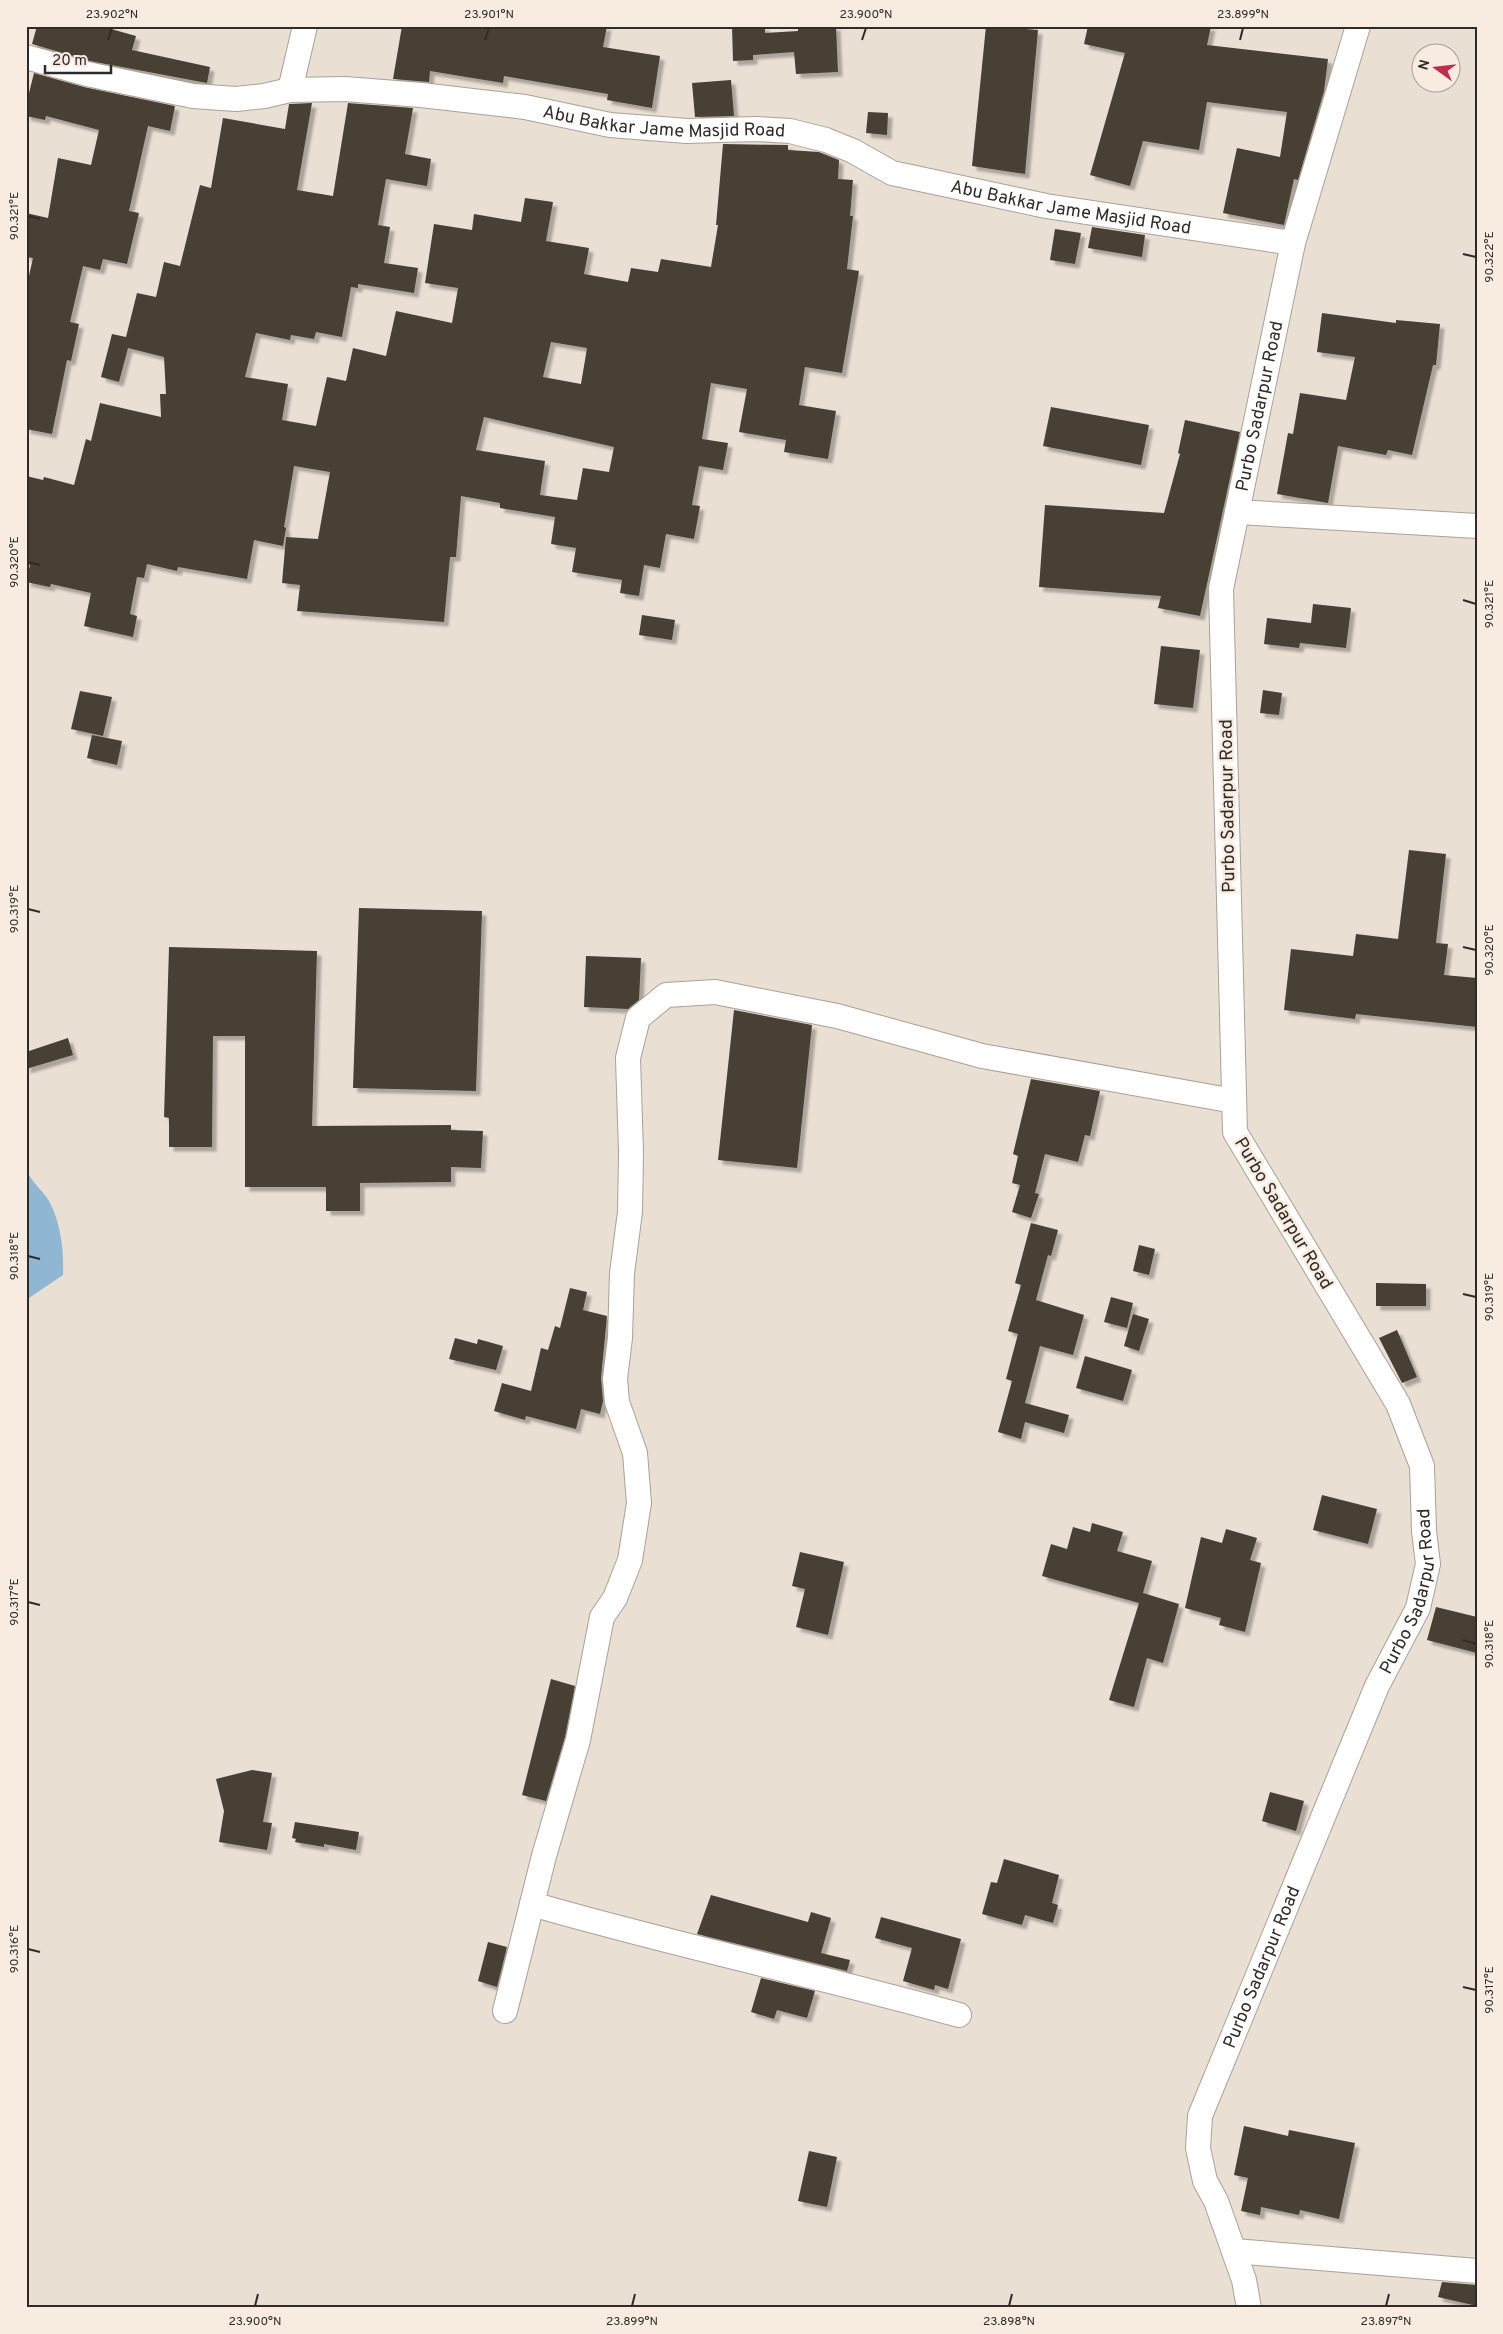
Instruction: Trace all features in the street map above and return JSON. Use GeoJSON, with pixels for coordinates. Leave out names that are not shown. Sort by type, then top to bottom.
{"type":"FeatureCollection","features":[{"type":"Feature","properties":{"kind":"street"},"geometry":{"type":"LineString","coordinates":[[290,90],[305,26]]}},
{"type":"Feature","properties":{"kind":"street","name":"Purbo Sadarpur Road"},"geometry":{"type":"LineString","coordinates":[[1249,2308],[1244,2280],[1234,2251],[1216,2201],[1204,2181],[1198,2148],[1200,2116],[1377,1686],[1418,1608],[1428,1564],[1424,1531],[1422,1466],[1398,1404],[1235,1132],[1221,589],[1293,243],[1358,26]]}},
{"type":"Feature","properties":{"kind":"street","name":"Abu Bakkar Jame Masjid Road"},"geometry":{"type":"LineString","coordinates":[[26,57],[87,74],[193,96],[236,99],[264,96],[290,90],[345,89],[525,106],[610,125],[687,131],[756,129],[790,132],[826,140],[853,151],[892,173],[1046,206],[1293,243]]}},
{"type":"Feature","properties":{"kind":"street"},"geometry":{"type":"LineString","coordinates":[[1237,512],[1477,526]]}},
{"type":"Feature","properties":{"kind":"street"},"geometry":{"type":"LineString","coordinates":[[505,2011],[532,1904],[578,1740],[602,1617],[615,1598],[630,1560],[639,1503],[635,1453],[617,1402],[615,1379],[620,1338],[622,1273],[630,1212],[632,1152],[628,1058],[638,1018],[666,995],[715,992],[837,1016],[982,1056],[1234,1101]]}},
{"type":"Feature","properties":{"kind":"street"},"geometry":{"type":"LineString","coordinates":[[532,1904],[669,1942],[861,1988],[959,2015]]}},
{"type":"Feature","properties":{"kind":"street"},"geometry":{"type":"LineString","coordinates":[[1234,2251],[1477,2271]]}},
{"type":"Feature","properties":{"kind":"water"},"geometry":{"type":"Polygon","coordinates":[[[26,1169],[49,1201],[56,1218],[61,1237],[63,1275],[26,1300],[26,1169]]]}},
{"type":"Feature","properties":{"kind":"building"},"geometry":{"type":"Polygon","coordinates":[[[37,26],[112,26],[111,29],[136,36],[132,50],[210,67],[207,83],[90,61],[32,44],[37,26]]]}},
{"type":"Feature","properties":{"kind":"building"},"geometry":{"type":"Polygon","coordinates":[[[402,26],[607,26],[603,47],[660,56],[652,108],[607,100],[608,94],[504,76],[503,83],[430,71],[429,82],[393,79],[402,26]]]}},
{"type":"Feature","properties":{"kind":"building"},"geometry":{"type":"Polygon","coordinates":[[[732,26],[765,26],[765,33],[798,31],[798,26],[836,26],[838,72],[796,74],[794,52],[753,55],[753,60],[733,61],[732,26]]]}},
{"type":"Feature","properties":{"kind":"building"},"geometry":{"type":"Polygon","coordinates":[[[986,26],[1038,30],[1025,174],[972,166],[986,26]]]}},
{"type":"Feature","properties":{"kind":"building"},"geometry":{"type":"Polygon","coordinates":[[[1088,26],[1211,26],[1207,45],[1328,59],[1324,91],[1298,180],[1294,179],[1284,225],[1223,213],[1237,148],[1280,157],[1287,112],[1207,102],[1199,150],[1143,141],[1130,186],[1090,175],[1125,53],[1084,44],[1088,26]]]}},
{"type":"Feature","properties":{"kind":"building"},"geometry":{"type":"Polygon","coordinates":[[[34,73],[84,87],[175,106],[170,131],[148,126],[129,211],[139,213],[127,264],[103,259],[100,270],[83,266],[70,322],[79,324],[71,361],[67,360],[52,434],[26,429],[26,289],[33,258],[26,257],[26,213],[48,218],[58,158],[91,165],[99,130],[46,116],[45,120],[26,116],[26,93],[29,93],[34,73]]]}},
{"type":"Feature","properties":{"kind":"building"},"geometry":{"type":"Polygon","coordinates":[[[731,80],[734,116],[695,117],[692,83],[731,80]]]}},
{"type":"Feature","properties":{"kind":"building"},"geometry":{"type":"Polygon","coordinates":[[[312,103],[297,190],[333,196],[348,103],[413,108],[405,154],[431,159],[427,186],[386,179],[378,225],[390,227],[384,263],[418,268],[414,293],[358,284],[358,288],[351,287],[342,337],[316,332],[314,339],[291,335],[290,340],[256,333],[245,377],[288,384],[282,420],[316,426],[327,377],[346,381],[353,348],[386,356],[396,311],[452,323],[458,288],[425,283],[434,224],[472,230],[474,214],[521,222],[525,198],[553,202],[546,241],[589,248],[584,274],[628,282],[631,268],[658,272],[661,259],[711,267],[718,225],[716,225],[723,144],[788,145],[788,150],[819,152],[839,160],[838,179],[853,180],[850,216],[853,216],[847,269],[859,271],[842,373],[805,367],[799,405],[836,411],[828,459],[784,452],[786,440],[739,432],[747,389],[711,383],[702,439],[728,443],[723,470],[699,466],[692,505],[700,506],[694,539],[666,534],[660,568],[644,565],[639,596],[620,593],[622,580],[572,572],[576,548],[551,544],[555,517],[500,508],[500,503],[461,496],[456,557],[450,557],[444,622],[297,611],[300,585],[282,583],[286,537],[318,539],[330,472],[294,466],[284,527],[286,528],[283,546],[254,540],[247,579],[178,567],[177,571],[147,564],[144,578],[137,577],[130,614],[137,616],[133,637],[84,626],[91,593],[51,584],[50,587],[26,582],[30,565],[26,564],[26,476],[43,480],[44,477],[74,485],[86,439],[91,441],[100,403],[161,417],[160,394],[166,394],[164,357],[128,348],[119,382],[101,377],[112,334],[126,337],[137,293],[156,297],[164,262],[180,266],[200,185],[211,188],[223,118],[285,129],[289,104],[312,103]],[[551,342],[543,377],[581,384],[587,348],[551,342]],[[484,417],[476,450],[545,461],[540,495],[577,500],[583,468],[609,472],[614,447],[484,417]]]}},
{"type":"Feature","properties":{"kind":"building"},"geometry":{"type":"Polygon","coordinates":[[[868,112],[888,113],[887,135],[866,133],[868,112]]]}},
{"type":"Feature","properties":{"kind":"building"},"geometry":{"type":"Polygon","coordinates":[[[1092,227],[1145,235],[1142,257],[1088,248],[1092,227]]]}},
{"type":"Feature","properties":{"kind":"building"},"geometry":{"type":"Polygon","coordinates":[[[1055,229],[1081,233],[1075,264],[1050,260],[1055,229]]]}},
{"type":"Feature","properties":{"kind":"building"},"geometry":{"type":"Polygon","coordinates":[[[1322,313],[1396,323],[1396,320],[1440,324],[1436,365],[1433,365],[1412,455],[1388,450],[1386,455],[1338,446],[1328,503],[1277,494],[1288,433],[1293,434],[1300,393],[1346,400],[1355,357],[1317,352],[1322,313]]]}},
{"type":"Feature","properties":{"kind":"building"},"geometry":{"type":"Polygon","coordinates":[[[1051,407],[1149,425],[1141,465],[1043,446],[1051,407]]]}},
{"type":"Feature","properties":{"kind":"building"},"geometry":{"type":"Polygon","coordinates":[[[1185,420],[1240,432],[1200,616],[1158,608],[1161,596],[1039,587],[1045,505],[1164,513],[1180,454],[1178,453],[1185,420]]]}},
{"type":"Feature","properties":{"kind":"building"},"geometry":{"type":"Polygon","coordinates":[[[1313,604],[1351,608],[1346,648],[1300,643],[1299,648],[1264,644],[1267,618],[1311,623],[1313,604]]]}},
{"type":"Feature","properties":{"kind":"building"},"geometry":{"type":"Polygon","coordinates":[[[642,615],[675,620],[672,640],[639,635],[642,615]]]}},
{"type":"Feature","properties":{"kind":"building"},"geometry":{"type":"Polygon","coordinates":[[[1161,646],[1200,650],[1193,708],[1154,704],[1161,646]]]}},
{"type":"Feature","properties":{"kind":"building"},"geometry":{"type":"Polygon","coordinates":[[[1263,690],[1282,693],[1279,715],[1260,713],[1263,690]]]}},
{"type":"Feature","properties":{"kind":"building"},"geometry":{"type":"Polygon","coordinates":[[[80,691],[112,697],[103,736],[71,729],[80,691]]]}},
{"type":"Feature","properties":{"kind":"building"},"geometry":{"type":"Polygon","coordinates":[[[92,735],[122,741],[117,765],[87,758],[92,735]]]}},
{"type":"Feature","properties":{"kind":"building"},"geometry":{"type":"Polygon","coordinates":[[[1409,850],[1446,854],[1436,943],[1448,944],[1444,975],[1477,978],[1477,1027],[1356,1014],[1355,1019],[1284,1010],[1291,949],[1353,956],[1356,934],[1398,939],[1409,850]]]}},
{"type":"Feature","properties":{"kind":"building"},"geometry":{"type":"Polygon","coordinates":[[[359,908],[482,911],[476,1091],[353,1088],[359,908]]]}},
{"type":"Feature","properties":{"kind":"building"},"geometry":{"type":"Polygon","coordinates":[[[169,947],[317,951],[312,1126],[451,1125],[451,1130],[483,1131],[481,1168],[451,1167],[451,1182],[360,1183],[360,1211],[326,1211],[326,1187],[245,1187],[245,1036],[213,1036],[212,1147],[169,1147],[169,1118],[164,1117],[169,947]]]}},
{"type":"Feature","properties":{"kind":"building"},"geometry":{"type":"Polygon","coordinates":[[[586,956],[641,958],[639,1000],[628,1009],[584,1007],[586,956]]]}},
{"type":"Feature","properties":{"kind":"building"},"geometry":{"type":"Polygon","coordinates":[[[734,1010],[812,1025],[797,1168],[718,1160],[734,1010]]]}},
{"type":"Feature","properties":{"kind":"building"},"geometry":{"type":"Polygon","coordinates":[[[68,1038],[73,1055],[26,1069],[26,1052],[68,1038]]]}},
{"type":"Feature","properties":{"kind":"building"},"geometry":{"type":"Polygon","coordinates":[[[1031,1079],[1100,1091],[1090,1136],[1085,1135],[1078,1162],[1045,1154],[1035,1193],[1039,1194],[1031,1218],[1012,1212],[1020,1185],[1012,1183],[1018,1156],[1013,1154],[1031,1079]]]}},
{"type":"Feature","properties":{"kind":"building"},"geometry":{"type":"Polygon","coordinates":[[[1031,1223],[1058,1230],[1051,1256],[1048,1255],[1036,1300],[1084,1315],[1073,1355],[1040,1346],[1025,1403],[1069,1415],[1064,1433],[1025,1422],[1021,1439],[998,1432],[1012,1381],[1006,1379],[1018,1334],[1008,1331],[1021,1285],[1015,1283],[1031,1223]]]}},
{"type":"Feature","properties":{"kind":"building"},"geometry":{"type":"Polygon","coordinates":[[[1139,1245],[1155,1249],[1149,1275],[1133,1271],[1139,1245]]]}},
{"type":"Feature","properties":{"kind":"building"},"geometry":{"type":"Polygon","coordinates":[[[1376,1283],[1426,1284],[1426,1306],[1376,1306],[1376,1283]]]}},
{"type":"Feature","properties":{"kind":"building"},"geometry":{"type":"Polygon","coordinates":[[[570,1288],[587,1292],[583,1310],[607,1316],[601,1378],[603,1401],[600,1414],[581,1409],[576,1429],[526,1416],[525,1420],[494,1411],[502,1383],[531,1391],[541,1348],[548,1350],[555,1326],[560,1328],[570,1288]]]}},
{"type":"Feature","properties":{"kind":"building"},"geometry":{"type":"Polygon","coordinates":[[[1111,1297],[1133,1303],[1127,1328],[1104,1322],[1111,1297]]]}},
{"type":"Feature","properties":{"kind":"building"},"geometry":{"type":"Polygon","coordinates":[[[1133,1314],[1149,1319],[1139,1351],[1124,1346],[1133,1314]]]}},
{"type":"Feature","properties":{"kind":"building"},"geometry":{"type":"Polygon","coordinates":[[[1397,1330],[1417,1377],[1402,1383],[1379,1338],[1397,1330]]]}},
{"type":"Feature","properties":{"kind":"building"},"geometry":{"type":"Polygon","coordinates":[[[455,1338],[477,1344],[478,1339],[503,1346],[496,1370],[449,1359],[455,1338]]]}},
{"type":"Feature","properties":{"kind":"building"},"geometry":{"type":"Polygon","coordinates":[[[1085,1356],[1132,1370],[1123,1401],[1076,1388],[1085,1356]]]}},
{"type":"Feature","properties":{"kind":"building"},"geometry":{"type":"Polygon","coordinates":[[[1322,1495],[1377,1509],[1368,1544],[1313,1530],[1322,1495]]]}},
{"type":"Feature","properties":{"kind":"building"},"geometry":{"type":"Polygon","coordinates":[[[1092,1523],[1123,1532],[1117,1551],[1152,1561],[1143,1593],[1179,1604],[1163,1663],[1147,1658],[1134,1707],[1109,1700],[1139,1603],[1042,1576],[1051,1544],[1067,1549],[1073,1527],[1090,1532],[1092,1523]]]}},
{"type":"Feature","properties":{"kind":"building"},"geometry":{"type":"Polygon","coordinates":[[[1226,1529],[1257,1538],[1250,1560],[1261,1563],[1245,1632],[1219,1625],[1221,1618],[1185,1608],[1201,1537],[1222,1543],[1226,1529]]]}},
{"type":"Feature","properties":{"kind":"building"},"geometry":{"type":"Polygon","coordinates":[[[800,1552],[844,1562],[828,1635],[796,1627],[805,1589],[792,1586],[800,1552]]]}},
{"type":"Feature","properties":{"kind":"building"},"geometry":{"type":"Polygon","coordinates":[[[1436,1607],[1477,1617],[1477,1653],[1427,1640],[1436,1607]]]}},
{"type":"Feature","properties":{"kind":"building"},"geometry":{"type":"Polygon","coordinates":[[[551,1679],[575,1686],[565,1737],[546,1801],[522,1795],[551,1679]]]}},
{"type":"Feature","properties":{"kind":"building"},"geometry":{"type":"Polygon","coordinates":[[[252,1770],[272,1773],[263,1822],[272,1823],[267,1850],[219,1842],[224,1811],[216,1779],[252,1770]]]}},
{"type":"Feature","properties":{"kind":"building"},"geometry":{"type":"Polygon","coordinates":[[[1270,1792],[1304,1801],[1296,1831],[1262,1821],[1270,1792]]]}},
{"type":"Feature","properties":{"kind":"building"},"geometry":{"type":"Polygon","coordinates":[[[295,1822],[359,1832],[356,1850],[324,1844],[324,1847],[295,1842],[296,1839],[292,1838],[295,1822]]]}},
{"type":"Feature","properties":{"kind":"building"},"geometry":{"type":"Polygon","coordinates":[[[1004,1859],[1059,1875],[1052,1903],[1058,1905],[1053,1923],[1025,1915],[1022,1925],[982,1914],[991,1882],[997,1883],[1004,1859]]]}},
{"type":"Feature","properties":{"kind":"building"},"geometry":{"type":"Polygon","coordinates":[[[711,1895],[808,1922],[811,1912],[831,1918],[821,1953],[850,1960],[847,1971],[697,1934],[711,1895]]]}},
{"type":"Feature","properties":{"kind":"building"},"geometry":{"type":"Polygon","coordinates":[[[881,1917],[961,1939],[948,1989],[935,1985],[934,1990],[903,1981],[912,1948],[875,1938],[881,1917]]]}},
{"type":"Feature","properties":{"kind":"building"},"geometry":{"type":"Polygon","coordinates":[[[488,1942],[507,1947],[497,1987],[478,1981],[488,1942]]]}},
{"type":"Feature","properties":{"kind":"building"},"geometry":{"type":"Polygon","coordinates":[[[761,1978],[815,1991],[807,2018],[777,2010],[774,2019],[751,2012],[761,1978]]]}},
{"type":"Feature","properties":{"kind":"building"},"geometry":{"type":"Polygon","coordinates":[[[1244,2126],[1288,2136],[1289,2130],[1355,2143],[1339,2219],[1300,2210],[1299,2215],[1261,2207],[1260,2215],[1241,2211],[1248,2178],[1234,2175],[1244,2126]]]}},
{"type":"Feature","properties":{"kind":"building"},"geometry":{"type":"Polygon","coordinates":[[[809,2151],[837,2157],[827,2207],[798,2201],[809,2151]]]}},
{"type":"Feature","properties":{"kind":"building"},"geometry":{"type":"Polygon","coordinates":[[[1442,2282],[1477,2285],[1477,2306],[1438,2297],[1442,2282]]]}}]}
